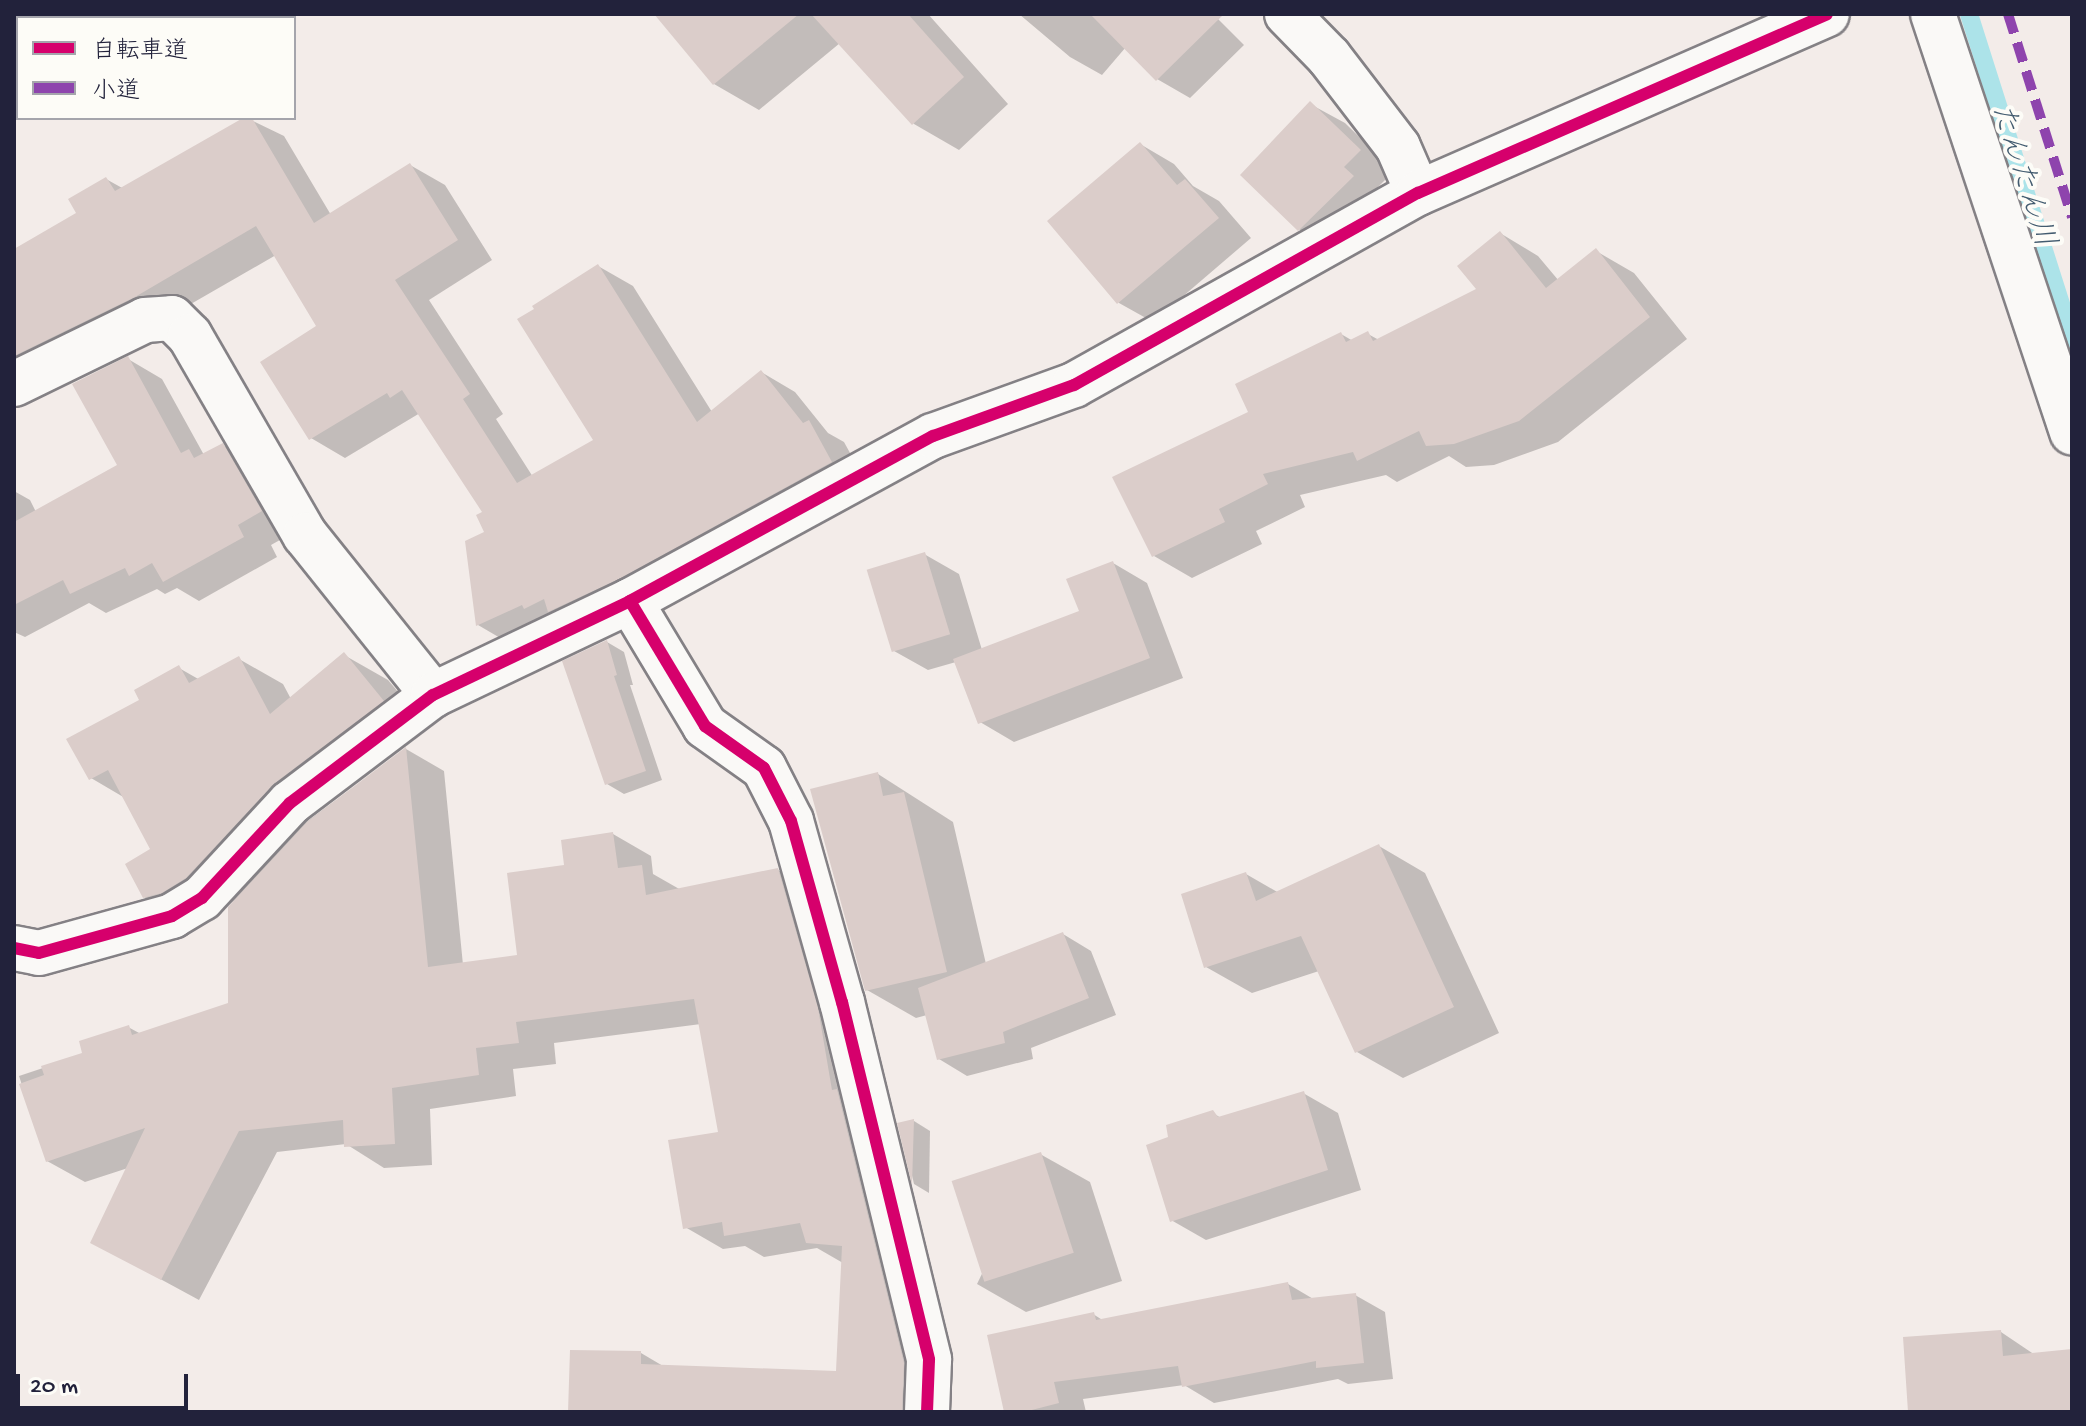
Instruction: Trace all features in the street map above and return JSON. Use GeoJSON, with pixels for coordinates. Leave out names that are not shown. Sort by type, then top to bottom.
{"type":"FeatureCollection","features":[{"type":"Feature","properties":{"kind":"street"},"geometry":{"type":"LineString","coordinates":[[1287,14],[1329,57],[1398,147],[1418,193]]}},
{"type":"Feature","properties":{"kind":"street"},"geometry":{"type":"LineString","coordinates":[[14,948],[39,953],[172,916],[202,898],[290,803],[433,695],[630,601],[933,436],[1074,385],[1418,193],[1827,14]]}},
{"type":"Feature","properties":{"kind":"street"},"geometry":{"type":"LineString","coordinates":[[1933,14],[2072,432]]}},
{"type":"Feature","properties":{"kind":"street"},"geometry":{"type":"LineString","coordinates":[[14,384],[145,320],[172,318],[190,336],[305,535],[433,695]]}},
{"type":"Feature","properties":{"kind":"street"},"geometry":{"type":"LineString","coordinates":[[630,601],[705,726],[764,768],[791,821],[842,1002],[929,1360],[927,1412]]}},
{"type":"Feature","properties":{"kind":"building"},"geometry":{"type":"Polygon","coordinates":[[[654,14],[799,14],[713,85],[654,14]]]}},
{"type":"Feature","properties":{"kind":"building"},"geometry":{"type":"Polygon","coordinates":[[[811,14],[908,14],[964,77],[912,125],[811,14]]]}},
{"type":"Feature","properties":{"kind":"building"},"geometry":{"type":"Polygon","coordinates":[[[1090,14],[1224,14],[1156,81],[1090,14]]]}},
{"type":"Feature","properties":{"kind":"building"},"geometry":{"type":"Polygon","coordinates":[[[1310,101],[1361,150],[1344,167],[1354,176],[1298,231],[1240,175],[1310,101]]]}},
{"type":"Feature","properties":{"kind":"building"},"geometry":{"type":"Polygon","coordinates":[[[239,120],[253,120],[314,223],[410,163],[458,240],[395,280],[470,394],[463,399],[517,483],[593,440],[517,319],[598,264],[697,422],[761,370],[803,423],[809,420],[832,462],[619,579],[548,612],[544,599],[524,609],[522,605],[476,626],[465,541],[484,532],[476,515],[482,512],[402,390],[390,398],[387,393],[309,440],[260,362],[316,326],[256,226],[135,297],[14,356],[14,249],[76,213],[68,199],[106,177],[115,191],[239,120]]]}},
{"type":"Feature","properties":{"kind":"building"},"geometry":{"type":"Polygon","coordinates":[[[1140,142],[1177,185],[1185,179],[1219,218],[1117,304],[1047,221],[1140,142]]]}},
{"type":"Feature","properties":{"kind":"building"},"geometry":{"type":"Polygon","coordinates":[[[1500,231],[1546,288],[1596,248],[1650,317],[1519,421],[1454,444],[1426,446],[1419,431],[1357,461],[1353,452],[1263,474],[1268,484],[1219,509],[1225,522],[1152,557],[1112,477],[1248,412],[1235,384],[1341,332],[1346,342],[1368,331],[1373,341],[1476,289],[1457,266],[1500,231]]]}},
{"type":"Feature","properties":{"kind":"building"},"geometry":{"type":"Polygon","coordinates":[[[128,356],[181,453],[189,449],[194,458],[223,443],[262,511],[238,525],[244,537],[163,582],[152,563],[129,576],[125,568],[70,594],[63,580],[14,605],[14,522],[117,465],[72,384],[128,356]]]}},
{"type":"Feature","properties":{"kind":"building"},"geometry":{"type":"Polygon","coordinates":[[[925,552],[950,634],[892,652],[867,570],[925,552]]]}},
{"type":"Feature","properties":{"kind":"building"},"geometry":{"type":"Polygon","coordinates":[[[1113,561],[1150,658],[978,724],[953,659],[1079,611],[1066,579],[1113,561]]]}},
{"type":"Feature","properties":{"kind":"building"},"geometry":{"type":"Polygon","coordinates":[[[607,640],[617,675],[614,676],[646,771],[605,785],[562,661],[607,640]]]}},
{"type":"Feature","properties":{"kind":"building"},"geometry":{"type":"Polygon","coordinates":[[[344,652],[384,701],[275,783],[186,878],[162,893],[143,898],[125,864],[150,849],[108,770],[89,780],[66,739],[139,700],[134,690],[179,665],[189,683],[239,656],[270,714],[344,652]]]}},
{"type":"Feature","properties":{"kind":"building"},"geometry":{"type":"Polygon","coordinates":[[[406,747],[428,967],[517,955],[507,873],[564,865],[561,840],[613,832],[618,868],[642,865],[646,895],[778,868],[818,1008],[832,1090],[837,1089],[904,1363],[902,1412],[568,1412],[570,1350],[641,1351],[641,1364],[836,1371],[842,1246],[806,1243],[800,1223],[724,1236],[722,1222],[683,1229],[668,1140],[718,1132],[694,999],[516,1022],[519,1043],[476,1048],[479,1075],[392,1088],[395,1144],[344,1147],[343,1120],[239,1131],[161,1280],[90,1243],[145,1128],[46,1162],[19,1084],[44,1075],[41,1066],[82,1053],[79,1041],[129,1025],[132,1035],[228,1003],[228,907],[307,822],[406,747]]]}},
{"type":"Feature","properties":{"kind":"building"},"geometry":{"type":"Polygon","coordinates":[[[878,772],[883,796],[904,792],[947,972],[865,991],[810,789],[878,772]]]}},
{"type":"Feature","properties":{"kind":"building"},"geometry":{"type":"Polygon","coordinates":[[[1379,844],[1454,1007],[1355,1053],[1301,936],[1204,968],[1181,894],[1246,872],[1256,901],[1379,844]]]}},
{"type":"Feature","properties":{"kind":"building"},"geometry":{"type":"Polygon","coordinates":[[[1063,932],[1089,998],[1003,1032],[1005,1043],[937,1060],[918,988],[1063,932]]]}},
{"type":"Feature","properties":{"kind":"building"},"geometry":{"type":"Polygon","coordinates":[[[1304,1091],[1328,1170],[1170,1222],[1146,1145],[1168,1137],[1166,1125],[1213,1110],[1218,1117],[1304,1091]]]}},
{"type":"Feature","properties":{"kind":"building"},"geometry":{"type":"Polygon","coordinates":[[[914,1119],[912,1185],[897,1123],[914,1119]]]}},
{"type":"Feature","properties":{"kind":"building"},"geometry":{"type":"Polygon","coordinates":[[[1041,1152],[1074,1253],[984,1282],[952,1181],[1041,1152]]]}},
{"type":"Feature","properties":{"kind":"building"},"geometry":{"type":"Polygon","coordinates":[[[1288,1282],[1292,1300],[1356,1293],[1364,1363],[1316,1368],[1316,1361],[1182,1387],[1178,1366],[1054,1382],[1059,1403],[1024,1412],[1004,1412],[987,1335],[1094,1312],[1096,1320],[1288,1282]]]}},
{"type":"Feature","properties":{"kind":"building"},"geometry":{"type":"Polygon","coordinates":[[[2001,1330],[2003,1356],[2072,1349],[2072,1412],[1908,1412],[1903,1337],[2001,1330]]]}},
{"type":"Feature","properties":{"kind":"waterway","name":"たんたん川"},"geometry":{"type":"LineString","coordinates":[[1969,14],[2072,339]]}},
{"type":"Feature","properties":{"kind":"marked path"},"geometry":{"type":"LineString","coordinates":[[2008,14],[2072,217]]}},
{"type":"Feature","properties":{"kind":"cycle path"},"geometry":{"type":"LineString","coordinates":[[14,948],[39,953],[172,916],[202,898],[290,803],[433,695],[630,601],[933,436],[1074,385],[1418,193],[1827,14]]}},
{"type":"Feature","properties":{"kind":"cycle path"},"geometry":{"type":"LineString","coordinates":[[630,601],[705,726],[764,768],[791,821],[842,1002],[929,1360],[927,1412]]}}]}
